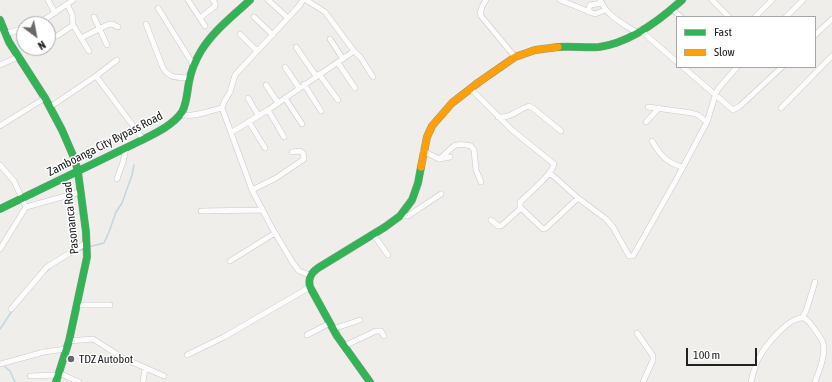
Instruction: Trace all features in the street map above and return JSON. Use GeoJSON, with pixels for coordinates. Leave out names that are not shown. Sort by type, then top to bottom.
{"type":"FeatureCollection","features":[{"type":"Feature","properties":{"kind":"street"},"geometry":{"type":"LineString","coordinates":[[48,0],[55,13]]}},
{"type":"Feature","properties":{"kind":"street"},"geometry":{"type":"LineString","coordinates":[[50,16],[73,0]]}},
{"type":"Feature","properties":{"kind":"street"},"geometry":{"type":"LineString","coordinates":[[188,0],[205,26]]}},
{"type":"Feature","properties":{"kind":"street"},"geometry":{"type":"LineString","coordinates":[[200,18],[215,6],[213,0]]}},
{"type":"Feature","properties":{"kind":"street","name":"Zamboanga City Bypass Road"},"geometry":{"type":"LineString","coordinates":[[0,210],[126,148],[169,124],[180,114],[184,106],[190,78],[197,57],[207,43],[250,0]]}},
{"type":"Feature","properties":{"kind":"street"},"geometry":{"type":"LineString","coordinates":[[268,0],[288,18]]}},
{"type":"Feature","properties":{"kind":"street"},"geometry":{"type":"LineString","coordinates":[[302,0],[288,18],[235,75],[230,92],[222,108],[252,190],[262,210],[297,268],[310,275]]}},
{"type":"Feature","properties":{"kind":"street"},"geometry":{"type":"LineString","coordinates":[[306,0],[325,12],[354,51],[358,54],[373,77]]}},
{"type":"Feature","properties":{"kind":"street"},"geometry":{"type":"LineString","coordinates":[[486,0],[481,9],[481,16],[515,57]]}},
{"type":"Feature","properties":{"kind":"street"},"geometry":{"type":"LineString","coordinates":[[560,0],[595,14],[606,10]]}},
{"type":"Feature","properties":{"kind":"street"},"geometry":{"type":"LineString","coordinates":[[370,382],[331,326],[310,287],[310,275],[318,268],[401,216],[408,208],[414,196],[427,135],[437,119],[470,88],[523,53],[569,46],[602,46],[623,39],[672,9],[682,0]]}},
{"type":"Feature","properties":{"kind":"street"},"geometry":{"type":"LineString","coordinates":[[712,0],[728,16]]}},
{"type":"Feature","properties":{"kind":"street"},"geometry":{"type":"LineString","coordinates":[[756,16],[772,0]]}},
{"type":"Feature","properties":{"kind":"street"},"geometry":{"type":"LineString","coordinates":[[787,16],[803,0]]}},
{"type":"Feature","properties":{"kind":"street"},"geometry":{"type":"LineString","coordinates":[[588,12],[590,5],[601,2],[606,10],[638,31],[676,61]]}},
{"type":"Feature","properties":{"kind":"street"},"geometry":{"type":"LineString","coordinates":[[67,4],[72,14],[74,25],[89,51]]}},
{"type":"Feature","properties":{"kind":"street"},"geometry":{"type":"LineString","coordinates":[[158,8],[194,66]]}},
{"type":"Feature","properties":{"kind":"street"},"geometry":{"type":"LineString","coordinates":[[672,9],[680,16]]}},
{"type":"Feature","properties":{"kind":"street"},"geometry":{"type":"LineString","coordinates":[[94,17],[107,45]]}},
{"type":"Feature","properties":{"kind":"street"},"geometry":{"type":"LineString","coordinates":[[254,17],[272,35]]}},
{"type":"Feature","properties":{"kind":"street","name":"Pasonanca Road"},"geometry":{"type":"LineString","coordinates":[[0,20],[2,31],[45,98],[68,142],[78,172],[87,257],[69,341],[58,377]]}},
{"type":"Feature","properties":{"kind":"street"},"geometry":{"type":"LineString","coordinates":[[816,35],[832,20]]}},
{"type":"Feature","properties":{"kind":"street"},"geometry":{"type":"LineString","coordinates":[[81,38],[109,24],[118,27]]}},
{"type":"Feature","properties":{"kind":"street"},"geometry":{"type":"LineString","coordinates":[[146,24],[166,73],[170,76],[190,78]]}},
{"type":"Feature","properties":{"kind":"street"},"geometry":{"type":"LineString","coordinates":[[57,36],[74,25]]}},
{"type":"Feature","properties":{"kind":"street"},"geometry":{"type":"LineString","coordinates":[[2,31],[16,29]]}},
{"type":"Feature","properties":{"kind":"street"},"geometry":{"type":"LineString","coordinates":[[240,34],[258,51]]}},
{"type":"Feature","properties":{"kind":"street"},"geometry":{"type":"LineString","coordinates":[[330,40],[343,59]]}},
{"type":"Feature","properties":{"kind":"street"},"geometry":{"type":"LineString","coordinates":[[296,47],[338,100]]}},
{"type":"Feature","properties":{"kind":"street"},"geometry":{"type":"LineString","coordinates":[[232,132],[268,110],[354,51]]}},
{"type":"Feature","properties":{"kind":"street"},"geometry":{"type":"LineString","coordinates":[[781,108],[832,56]]}},
{"type":"Feature","properties":{"kind":"street"},"geometry":{"type":"LineString","coordinates":[[0,65],[18,57]]}},
{"type":"Feature","properties":{"kind":"street"},"geometry":{"type":"LineString","coordinates":[[50,107],[117,60]]}},
{"type":"Feature","properties":{"kind":"street"},"geometry":{"type":"LineString","coordinates":[[338,63],[355,88]]}},
{"type":"Feature","properties":{"kind":"street"},"geometry":{"type":"LineString","coordinates":[[285,67],[299,88]]}},
{"type":"Feature","properties":{"kind":"street"},"geometry":{"type":"LineString","coordinates":[[683,68],[731,110],[735,110],[751,97],[781,68]]}},
{"type":"Feature","properties":{"kind":"street"},"geometry":{"type":"LineString","coordinates":[[550,173],[578,198],[606,219],[613,227],[626,253],[629,256],[632,256],[707,122],[715,96],[723,82],[736,68]]}},
{"type":"Feature","properties":{"kind":"street"},"geometry":{"type":"LineString","coordinates":[[96,76],[143,139]]}},
{"type":"Feature","properties":{"kind":"street"},"geometry":{"type":"LineString","coordinates":[[304,84],[321,111]]}},
{"type":"Feature","properties":{"kind":"street"},"geometry":{"type":"LineString","coordinates":[[266,85],[278,103]]}},
{"type":"Feature","properties":{"kind":"street"},"geometry":{"type":"LineString","coordinates":[[470,88],[498,117],[552,162],[554,166],[550,173],[520,202],[521,208],[543,229],[546,228],[578,198]]}},
{"type":"Feature","properties":{"kind":"street"},"geometry":{"type":"LineString","coordinates":[[0,126],[45,98]]}},
{"type":"Feature","properties":{"kind":"street"},"geometry":{"type":"LineString","coordinates":[[248,98],[258,115]]}},
{"type":"Feature","properties":{"kind":"street"},"geometry":{"type":"LineString","coordinates":[[285,98],[302,124]]}},
{"type":"Feature","properties":{"kind":"street"},"geometry":{"type":"LineString","coordinates":[[498,117],[510,116],[529,106],[534,108],[561,131]]}},
{"type":"Feature","properties":{"kind":"street"},"geometry":{"type":"LineString","coordinates":[[648,107],[692,113],[698,115],[707,122]]}},
{"type":"Feature","properties":{"kind":"street"},"geometry":{"type":"LineString","coordinates":[[180,114],[190,116],[222,108]]}},
{"type":"Feature","properties":{"kind":"street"},"geometry":{"type":"LineString","coordinates":[[646,122],[659,108]]}},
{"type":"Feature","properties":{"kind":"street"},"geometry":{"type":"LineString","coordinates":[[268,110],[284,137]]}},
{"type":"Feature","properties":{"kind":"street"},"geometry":{"type":"LineString","coordinates":[[249,122],[266,148]]}},
{"type":"Feature","properties":{"kind":"street"},"geometry":{"type":"LineString","coordinates":[[652,141],[666,160],[683,167]]}},
{"type":"Feature","properties":{"kind":"street"},"geometry":{"type":"LineString","coordinates":[[439,159],[456,144],[471,146],[474,150],[476,170],[482,182]]}},
{"type":"Feature","properties":{"kind":"street"},"geometry":{"type":"LineString","coordinates":[[117,179],[126,148]]}},
{"type":"Feature","properties":{"kind":"street"},"geometry":{"type":"LineString","coordinates":[[252,190],[276,178],[304,159],[303,153],[300,151],[292,152]]}},
{"type":"Feature","properties":{"kind":"street"},"geometry":{"type":"LineString","coordinates":[[423,151],[439,159],[450,157]]}},
{"type":"Feature","properties":{"kind":"street"},"geometry":{"type":"LineString","coordinates":[[0,165],[14,181],[26,207]]}},
{"type":"Feature","properties":{"kind":"street"},"geometry":{"type":"LineString","coordinates":[[0,249],[26,207],[80,192]]}},
{"type":"Feature","properties":{"kind":"street"},"geometry":{"type":"LineString","coordinates":[[401,216],[408,216],[441,194]]}},
{"type":"Feature","properties":{"kind":"street"},"geometry":{"type":"LineString","coordinates":[[491,220],[499,227],[521,208]]}},
{"type":"Feature","properties":{"kind":"street"},"geometry":{"type":"LineString","coordinates":[[201,210],[262,210]]}},
{"type":"Feature","properties":{"kind":"street"},"geometry":{"type":"LineString","coordinates":[[230,260],[275,233]]}},
{"type":"Feature","properties":{"kind":"street"},"geometry":{"type":"LineString","coordinates":[[374,234],[388,255]]}},
{"type":"Feature","properties":{"kind":"street"},"geometry":{"type":"LineString","coordinates":[[11,309],[47,267],[86,243]]}},
{"type":"Feature","properties":{"kind":"street"},"geometry":{"type":"LineString","coordinates":[[802,318],[806,311],[815,282]]}},
{"type":"Feature","properties":{"kind":"street"},"geometry":{"type":"LineString","coordinates":[[187,356],[230,334],[310,287]]}},
{"type":"Feature","properties":{"kind":"street"},"geometry":{"type":"LineString","coordinates":[[77,305],[110,305]]}},
{"type":"Feature","properties":{"kind":"street"},"geometry":{"type":"LineString","coordinates":[[751,382],[759,356],[781,329],[789,322],[802,318],[807,320],[823,344],[816,382]]}},
{"type":"Feature","properties":{"kind":"street"},"geometry":{"type":"LineString","coordinates":[[308,335],[331,326],[360,320]]}},
{"type":"Feature","properties":{"kind":"street"},"geometry":{"type":"LineString","coordinates":[[344,346],[376,331],[381,331],[384,336]]}},
{"type":"Feature","properties":{"kind":"street"},"geometry":{"type":"LineString","coordinates":[[637,333],[653,356],[653,360],[643,382]]}},
{"type":"Feature","properties":{"kind":"street"},"geometry":{"type":"LineString","coordinates":[[69,341],[93,339],[118,355],[164,376]]}},
{"type":"Feature","properties":{"kind":"street"},"geometry":{"type":"LineString","coordinates":[[0,364],[44,352],[66,349]]}},
{"type":"Feature","properties":{"kind":"street"},"geometry":{"type":"LineString","coordinates":[[143,382],[145,368]]}},
{"type":"Feature","properties":{"kind":"street"},"geometry":{"type":"LineString","coordinates":[[30,376],[58,377],[79,382]]}},
{"type":"Feature","properties":{"kind":"waterway"},"geometry":{"type":"LineString","coordinates":[[88,247],[104,243],[116,212],[122,203],[134,165]]}},
{"type":"Feature","properties":{"kind":"waterway"},"geometry":{"type":"LineString","coordinates":[[72,254],[83,249]]}},
{"type":"Feature","properties":{"kind":"waterway"},"geometry":{"type":"LineString","coordinates":[[45,273],[50,268]]}},
{"type":"Feature","properties":{"kind":"waterway"},"geometry":{"type":"LineString","coordinates":[[0,329],[12,311]]}},
{"type":"Feature","properties":{"kind":"waterway"},"geometry":{"type":"LineString","coordinates":[[5,367],[10,371],[15,382]]}},
{"type":"Feature","properties":{"kind":"traffic: fast"},"geometry":{"type":"LineString","coordinates":[[0,209],[147,137],[174,121],[184,109],[191,74],[201,51],[217,30],[250,0]]}},
{"type":"Feature","properties":{"kind":"traffic: fast"},"geometry":{"type":"LineString","coordinates":[[558,47],[599,47],[622,41],[644,30],[682,0]]}},
{"type":"Feature","properties":{"kind":"traffic: fast"},"geometry":{"type":"LineString","coordinates":[[0,20],[9,42],[45,98],[62,130],[75,160],[78,172],[86,232],[87,257],[69,341],[56,382]]}},
{"type":"Feature","properties":{"kind":"traffic: fast"},"geometry":{"type":"LineString","coordinates":[[370,382],[337,336],[310,287],[310,278],[318,268],[385,227],[400,216],[412,200],[418,183],[421,167]]}},
{"type":"Feature","properties":{"kind":"traffic: slow"},"geometry":{"type":"LineString","coordinates":[[421,167],[427,137],[432,126],[452,103],[515,57],[535,50],[558,47]]}},
{"type":"Feature","properties":{"kind":"place","name":"TDZ Autobot"},"geometry":{"type":"Point","coordinates":[71,359]}}]}
